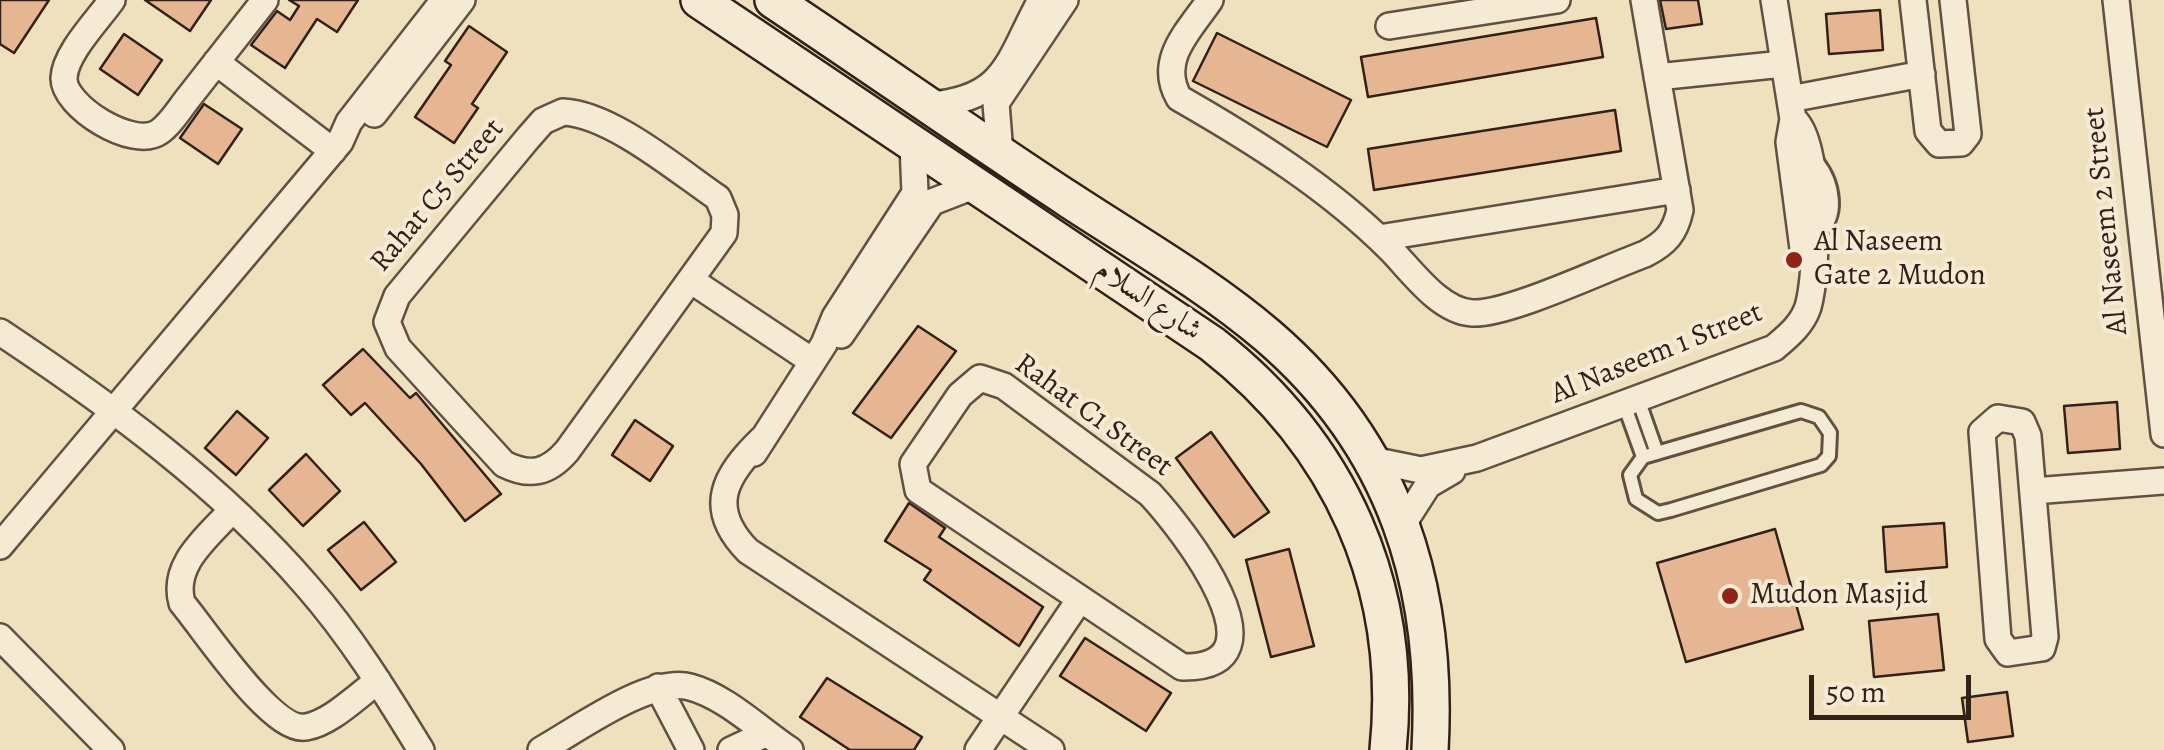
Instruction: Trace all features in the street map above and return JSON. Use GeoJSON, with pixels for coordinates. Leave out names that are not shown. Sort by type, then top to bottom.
{"type":"FeatureCollection","features":[{"type":"Feature","properties":{"kind":"street"},"geometry":{"type":"LineString","coordinates":[[112,0],[65,68],[64,84],[70,98],[129,137],[158,133],[265,0]]}},
{"type":"Feature","properties":{"kind":"street"},"geometry":{"type":"LineString","coordinates":[[402,67],[444,0]]}},
{"type":"Feature","properties":{"kind":"street"},"geometry":{"type":"LineString","coordinates":[[0,546],[336,147],[348,122],[462,0]]}},
{"type":"Feature","properties":{"kind":"street","name":"شارع السلام"},"geometry":{"type":"LineString","coordinates":[[698,0],[1212,344],[1255,378],[1292,417],[1324,461],[1349,509],[1381,606],[1392,701],[1388,750]]}},
{"type":"Feature","properties":{"kind":"street","name":"شارع السلام"},"geometry":{"type":"LineString","coordinates":[[773,0],[1226,304],[1308,374],[1372,460],[1403,524],[1426,614],[1432,692],[1430,750]]}},
{"type":"Feature","properties":{"kind":"street"},"geometry":{"type":"LineString","coordinates":[[930,105],[966,102],[992,87],[1039,17],[1064,0]]}},
{"type":"Feature","properties":{"kind":"street"},"geometry":{"type":"LineString","coordinates":[[1210,0],[1170,63],[1170,82],[1180,98],[1303,176],[1379,238],[1441,300],[1456,310],[1484,312],[1663,245],[1676,229],[1680,210],[1644,0]]}},
{"type":"Feature","properties":{"kind":"street"},"geometry":{"type":"LineString","coordinates":[[1389,26],[1557,0]]}},
{"type":"Feature","properties":{"kind":"street","name":"Al Naseem 1 Street"},"geometry":{"type":"LineString","coordinates":[[1372,460],[1421,470],[1477,458],[1774,348],[1794,332],[1807,311],[1816,234],[1789,134],[1791,109],[1774,0]]}},
{"type":"Feature","properties":{"kind":"street"},"geometry":{"type":"LineString","coordinates":[[1914,0],[1930,137],[1939,144],[1961,142],[1968,134],[1953,0]]}},
{"type":"Feature","properties":{"kind":"street","name":"Al Naseem 2 Street"},"geometry":{"type":"LineString","coordinates":[[2116,0],[2164,434]]}},
{"type":"Feature","properties":{"kind":"street"},"geometry":{"type":"LineString","coordinates":[[1000,154],[996,104],[1039,17]]}},
{"type":"Feature","properties":{"kind":"street"},"geometry":{"type":"LineString","coordinates":[[216,62],[336,147]]}},
{"type":"Feature","properties":{"kind":"street"},"geometry":{"type":"LineString","coordinates":[[1657,77],[1784,64]]}},
{"type":"Feature","properties":{"kind":"street"},"geometry":{"type":"LineString","coordinates":[[1791,109],[1922,74]]}},
{"type":"Feature","properties":{"kind":"street","name":"Al Naseem 1 Street"},"geometry":{"type":"LineString","coordinates":[[1791,109],[1804,132],[1808,154],[1802,183],[1800,248],[1812,267]]}},
{"type":"Feature","properties":{"kind":"street","name":"Rahat C5 Street"},"geometry":{"type":"LineString","coordinates":[[563,112],[586,113],[606,124],[718,198],[726,215],[724,233],[692,281],[567,451],[555,465],[538,472],[520,472],[504,464],[398,348],[386,322],[397,296],[543,121],[563,112]]}},
{"type":"Feature","properties":{"kind":"street"},"geometry":{"type":"LineString","coordinates":[[914,144],[916,193],[894,242],[862,291],[834,317],[818,353],[762,439],[729,476],[723,496],[725,516],[734,536],[768,562],[1051,750]]}},
{"type":"Feature","properties":{"kind":"street"},"geometry":{"type":"LineString","coordinates":[[894,242],[932,202],[976,185]]}},
{"type":"Feature","properties":{"kind":"street"},"geometry":{"type":"LineString","coordinates":[[1379,238],[1677,190]]}},
{"type":"Feature","properties":{"kind":"street"},"geometry":{"type":"LineString","coordinates":[[692,281],[818,353]]}},
{"type":"Feature","properties":{"kind":"street"},"geometry":{"type":"LineString","coordinates":[[0,332],[115,408],[232,510],[308,586],[378,680],[420,750]]}},
{"type":"Feature","properties":{"kind":"street","name":"Rahat C1 Street"},"geometry":{"type":"LineString","coordinates":[[993,379],[1150,494],[1197,555],[1232,621],[1230,641],[1220,658],[1202,668],[1182,667],[1080,599],[918,490],[914,464],[969,384],[993,379]]}},
{"type":"Feature","properties":{"kind":"street"},"geometry":{"type":"LineString","coordinates":[[2015,418],[2026,428],[2033,491],[2045,642],[2037,651],[2008,653],[1998,639],[1982,440],[1991,420],[2015,418]]}},
{"type":"Feature","properties":{"kind":"street","name":"Al Naseem 1 Street"},"geometry":{"type":"LineString","coordinates":[[1403,524],[1428,485],[1477,458]]}},
{"type":"Feature","properties":{"kind":"street"},"geometry":{"type":"LineString","coordinates":[[2033,491],[2164,481]]}},
{"type":"Feature","properties":{"kind":"street"},"geometry":{"type":"LineString","coordinates":[[232,510],[188,560],[178,588],[182,603],[268,709],[294,728],[310,727],[378,680]]}},
{"type":"Feature","properties":{"kind":"street"},"geometry":{"type":"LineString","coordinates":[[978,750],[1080,599]]}},
{"type":"Feature","properties":{"kind":"street"},"geometry":{"type":"LineString","coordinates":[[0,637],[111,750]]}},
{"type":"Feature","properties":{"kind":"street"},"geometry":{"type":"LineString","coordinates":[[541,750],[658,688],[673,684],[702,690],[790,750]]}},
{"type":"Feature","properties":{"kind":"street"},"geometry":{"type":"LineString","coordinates":[[658,688],[690,750]]}},
{"type":"Feature","properties":{"kind":"street"},"geometry":{"type":"LineString","coordinates":[[731,750],[765,734]]}},
{"type":"Feature","properties":{"kind":"lane"},"geometry":{"type":"LineString","coordinates":[[1808,154],[1827,178],[1832,210],[1831,222],[1816,234]]}},
{"type":"Feature","properties":{"kind":"lane"},"geometry":{"type":"LineString","coordinates":[[1631,401],[1650,455]]}},
{"type":"Feature","properties":{"kind":"lane"},"geometry":{"type":"LineString","coordinates":[[1801,411],[1819,417],[1832,444],[1829,456],[1810,470],[1658,513],[1645,508],[1632,486],[1634,464],[1650,455],[1801,411]]}},
{"type":"Feature","properties":{"kind":"building"},"geometry":{"type":"Polygon","coordinates":[[[0,0],[49,0],[14,53],[0,44],[0,0]]]}},
{"type":"Feature","properties":{"kind":"building"},"geometry":{"type":"Polygon","coordinates":[[[145,0],[211,0],[190,31],[145,0]]]}},
{"type":"Feature","properties":{"kind":"building"},"geometry":{"type":"Polygon","coordinates":[[[289,0],[358,0],[337,32],[317,19],[285,68],[251,45],[277,11],[290,20],[299,6],[289,0]]]}},
{"type":"Feature","properties":{"kind":"building"},"geometry":{"type":"Polygon","coordinates":[[[1660,0],[1698,0],[1702,24],[1666,29],[1660,0]]]}},
{"type":"Feature","properties":{"kind":"building"},"geometry":{"type":"Polygon","coordinates":[[[1880,10],[1883,50],[1829,54],[1826,14],[1880,10]]]}},
{"type":"Feature","properties":{"kind":"building"},"geometry":{"type":"Polygon","coordinates":[[[1596,18],[1603,57],[1368,97],[1361,57],[1596,18]]]}},
{"type":"Feature","properties":{"kind":"building"},"geometry":{"type":"Polygon","coordinates":[[[469,26],[507,52],[472,104],[478,108],[454,143],[415,117],[451,65],[445,61],[469,26]]]}},
{"type":"Feature","properties":{"kind":"building"},"geometry":{"type":"Polygon","coordinates":[[[1217,33],[1351,100],[1327,147],[1193,81],[1217,33]]]}},
{"type":"Feature","properties":{"kind":"building"},"geometry":{"type":"Polygon","coordinates":[[[124,34],[162,60],[138,95],[100,69],[124,34]]]}},
{"type":"Feature","properties":{"kind":"building"},"geometry":{"type":"Polygon","coordinates":[[[204,104],[242,129],[218,164],[180,138],[204,104]]]}},
{"type":"Feature","properties":{"kind":"building"},"geometry":{"type":"Polygon","coordinates":[[[1615,110],[1621,151],[1374,190],[1368,149],[1615,110]]]}},
{"type":"Feature","properties":{"kind":"building"},"geometry":{"type":"Polygon","coordinates":[[[918,326],[956,351],[891,438],[853,413],[918,326]]]}},
{"type":"Feature","properties":{"kind":"building"},"geometry":{"type":"Polygon","coordinates":[[[363,349],[410,398],[416,393],[501,494],[465,521],[421,464],[365,403],[351,415],[323,385],[363,349]]]}},
{"type":"Feature","properties":{"kind":"building"},"geometry":{"type":"Polygon","coordinates":[[[2117,402],[2120,449],[2068,453],[2064,406],[2117,402]]]}},
{"type":"Feature","properties":{"kind":"building"},"geometry":{"type":"Polygon","coordinates":[[[237,411],[268,438],[236,475],[205,448],[237,411]]]}},
{"type":"Feature","properties":{"kind":"building"},"geometry":{"type":"Polygon","coordinates":[[[635,420],[673,446],[650,481],[612,455],[635,420]]]}},
{"type":"Feature","properties":{"kind":"building"},"geometry":{"type":"Polygon","coordinates":[[[1211,432],[1269,512],[1234,537],[1176,458],[1211,432]]]}},
{"type":"Feature","properties":{"kind":"building"},"geometry":{"type":"Polygon","coordinates":[[[306,454],[340,491],[303,526],[269,490],[306,454]]]}},
{"type":"Feature","properties":{"kind":"building"},"geometry":{"type":"Polygon","coordinates":[[[909,503],[945,528],[939,537],[1043,607],[1019,646],[924,580],[931,570],[885,541],[909,503]]]}},
{"type":"Feature","properties":{"kind":"building"},"geometry":{"type":"Polygon","coordinates":[[[364,522],[396,562],[361,590],[328,550],[364,522]]]}},
{"type":"Feature","properties":{"kind":"building"},"geometry":{"type":"Polygon","coordinates":[[[1944,523],[1947,567],[1886,572],[1883,527],[1944,523]]]}},
{"type":"Feature","properties":{"kind":"building","name":"Mudon Masjid"},"geometry":{"type":"Polygon","coordinates":[[[1775,529],[1803,629],[1686,662],[1657,563],[1775,529]]]}},
{"type":"Feature","properties":{"kind":"building"},"geometry":{"type":"Polygon","coordinates":[[[1289,549],[1314,646],[1271,657],[1246,560],[1289,549]]]}},
{"type":"Feature","properties":{"kind":"building"},"geometry":{"type":"Polygon","coordinates":[[[1938,614],[1944,670],[1874,677],[1869,621],[1938,614]]]}},
{"type":"Feature","properties":{"kind":"building"},"geometry":{"type":"Polygon","coordinates":[[[1085,638],[1171,693],[1146,731],[1060,676],[1085,638]]]}},
{"type":"Feature","properties":{"kind":"building"},"geometry":{"type":"Polygon","coordinates":[[[827,678],[922,737],[914,750],[850,750],[800,717],[827,678]]]}},
{"type":"Feature","properties":{"kind":"building"},"geometry":{"type":"Polygon","coordinates":[[[2007,692],[2013,736],[1968,742],[1962,698],[2007,692]]]}},
{"type":"Feature","properties":{"kind":"place","name":"Al Naseem Gate 2 Mudon"},"geometry":{"type":"Point","coordinates":[1794,260]}},
{"type":"Feature","properties":{"kind":"place","name":"Mudon Masjid"},"geometry":{"type":"Point","coordinates":[1730,596]}}]}
